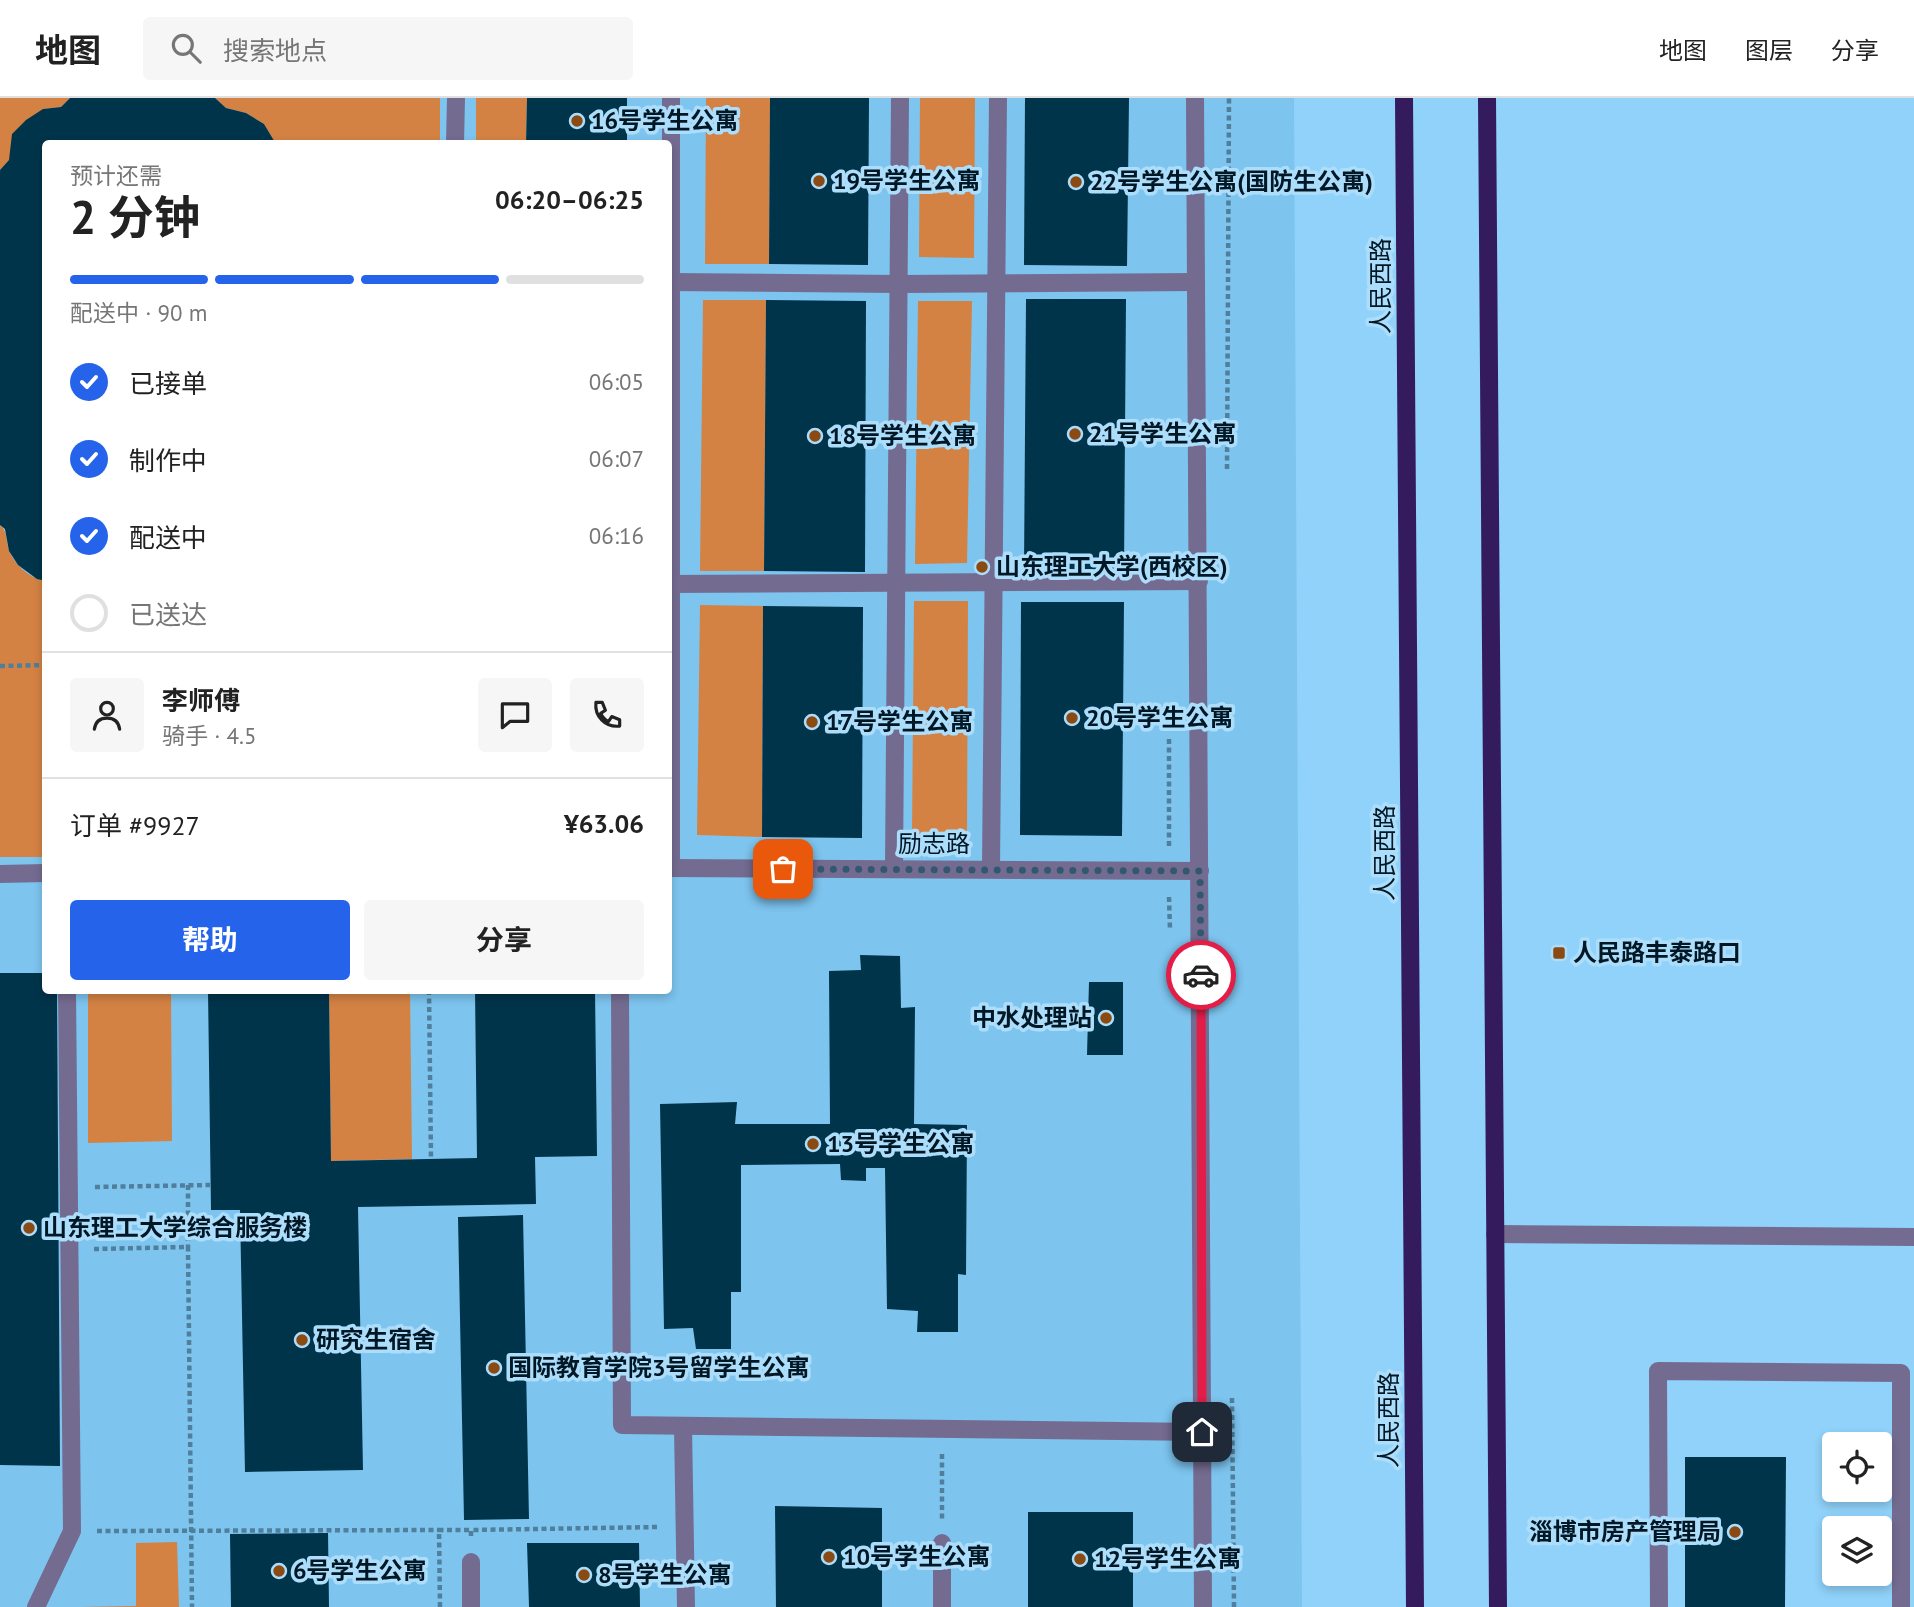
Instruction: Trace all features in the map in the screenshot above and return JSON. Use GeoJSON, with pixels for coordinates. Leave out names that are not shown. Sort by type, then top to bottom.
{"type":"FeatureCollection","features":[{"type":"Feature","properties":{"kind":"main road","name":"人民西路"},"geometry":{"type":"LineString","coordinates":[[1404,98],[1415,1607]]}},
{"type":"Feature","properties":{"kind":"main road"},"geometry":{"type":"LineString","coordinates":[[1487,98],[1498,1607]]}},
{"type":"Feature","properties":{"kind":"street"},"geometry":{"type":"LineString","coordinates":[[455,140],[456,98]]}},
{"type":"Feature","properties":{"kind":"street"},"geometry":{"type":"LineString","coordinates":[[671,98],[671,140]]}},
{"type":"Feature","properties":{"kind":"street"},"geometry":{"type":"LineString","coordinates":[[894,869],[900,98]]}},
{"type":"Feature","properties":{"kind":"street"},"geometry":{"type":"LineString","coordinates":[[991,868],[998,98]]}},
{"type":"Feature","properties":{"kind":"street"},"geometry":{"type":"LineString","coordinates":[[1195,98],[1203,1607]]}},
{"type":"Feature","properties":{"kind":"street"},"geometry":{"type":"LineString","coordinates":[[672,282],[1196,282]]}},
{"type":"Feature","properties":{"kind":"street"},"geometry":{"type":"LineString","coordinates":[[672,584],[1199,581]]}},
{"type":"Feature","properties":{"kind":"street","name":"励志路"},"geometry":{"type":"LineString","coordinates":[[672,868],[1200,871]]}},
{"type":"Feature","properties":{"kind":"street"},"geometry":{"type":"LineString","coordinates":[[0,874],[42,873]]}},
{"type":"Feature","properties":{"kind":"street"},"geometry":{"type":"LineString","coordinates":[[36,1607],[72,1531],[67,994]]}},
{"type":"Feature","properties":{"kind":"street"},"geometry":{"type":"LineString","coordinates":[[620,994],[622,1425],[1202,1432]]}},
{"type":"Feature","properties":{"kind":"street"},"geometry":{"type":"LineString","coordinates":[[1495,1234],[1914,1237]]}},
{"type":"Feature","properties":{"kind":"street"},"geometry":{"type":"LineString","coordinates":[[1659,1607],[1658,1371],[1901,1373],[1902,1607]]}},
{"type":"Feature","properties":{"kind":"street"},"geometry":{"type":"LineString","coordinates":[[682,1426],[686,1607]]}},
{"type":"Feature","properties":{"kind":"street"},"geometry":{"type":"LineString","coordinates":[[942,1543],[942,1607]]}},
{"type":"Feature","properties":{"kind":"street"},"geometry":{"type":"LineString","coordinates":[[471,1562],[471,1607]]}},
{"type":"Feature","properties":{"kind":"path"},"geometry":{"type":"LineString","coordinates":[[0,666],[42,665]]}},
{"type":"Feature","properties":{"kind":"path"},"geometry":{"type":"LineString","coordinates":[[429,994],[430,1159]]}},
{"type":"Feature","properties":{"kind":"path"},"geometry":{"type":"LineString","coordinates":[[188,1185],[192,1607]]}},
{"type":"Feature","properties":{"kind":"path"},"geometry":{"type":"LineString","coordinates":[[68,1188],[210,1185]]}},
{"type":"Feature","properties":{"kind":"path"},"geometry":{"type":"LineString","coordinates":[[68,1250],[188,1247]]}},
{"type":"Feature","properties":{"kind":"path"},"geometry":{"type":"LineString","coordinates":[[942,1429],[942,1543]]}},
{"type":"Feature","properties":{"kind":"path"},"geometry":{"type":"LineString","coordinates":[[471,1562],[471,1530],[664,1527]]}},
{"type":"Feature","properties":{"kind":"path"},"geometry":{"type":"LineString","coordinates":[[72,1531],[439,1530]]}},
{"type":"Feature","properties":{"kind":"shaded area","name":"山东理工大学(西校区)"},"geometry":{"type":"Polygon","coordinates":[[[0,98],[1294,98],[1302,1607],[0,1607],[0,98]]]}},
{"type":"Feature","properties":{"kind":"shaded area"},"geometry":{"type":"Polygon","coordinates":[[[0,98],[70,98],[61,107],[43,109],[0,170],[0,98]]]}},
{"type":"Feature","properties":{"kind":"shaded area"},"geometry":{"type":"Polygon","coordinates":[[[215,98],[440,98],[440,140],[273,140],[264,124],[246,113],[226,108],[215,98]]]}},
{"type":"Feature","properties":{"kind":"shaded area"},"geometry":{"type":"Polygon","coordinates":[[[476,98],[527,98],[526,140],[476,140],[476,98]]]}},
{"type":"Feature","properties":{"kind":"shaded area"},"geometry":{"type":"Polygon","coordinates":[[[706,98],[770,98],[769,264],[705,264],[706,98]]]}},
{"type":"Feature","properties":{"kind":"shaded area"},"geometry":{"type":"Polygon","coordinates":[[[920,98],[975,98],[974,258],[919,257],[920,98]]]}},
{"type":"Feature","properties":{"kind":"shaded area"},"geometry":{"type":"Polygon","coordinates":[[[703,300],[766,300],[764,571],[700,571],[703,300]]]}},
{"type":"Feature","properties":{"kind":"shaded area"},"geometry":{"type":"Polygon","coordinates":[[[918,301],[972,301],[967,563],[915,564],[918,301]]]}},
{"type":"Feature","properties":{"kind":"shaded area"},"geometry":{"type":"Polygon","coordinates":[[[0,525],[17,564],[33,577],[42,580],[42,857],[0,857],[0,525]]]}},
{"type":"Feature","properties":{"kind":"shaded area"},"geometry":{"type":"Polygon","coordinates":[[[914,601],[968,601],[967,835],[912,834],[914,601]]]}},
{"type":"Feature","properties":{"kind":"shaded area"},"geometry":{"type":"Polygon","coordinates":[[[700,605],[763,606],[762,837],[697,835],[700,605]]]}},
{"type":"Feature","properties":{"kind":"shaded area"},"geometry":{"type":"Polygon","coordinates":[[[88,994],[171,994],[172,1141],[88,1143],[88,994]]]}},
{"type":"Feature","properties":{"kind":"shaded area"},"geometry":{"type":"Polygon","coordinates":[[[329,994],[410,994],[412,1159],[331,1161],[329,994]]]}},
{"type":"Feature","properties":{"kind":"shaded area"},"geometry":{"type":"Polygon","coordinates":[[[177,1542],[179,1607],[79,1607],[136,1606],[136,1543],[177,1542]]]}},
{"type":"Feature","properties":{"kind":"building"},"geometry":{"type":"Polygon","coordinates":[[[70,98],[215,98],[226,108],[246,113],[264,124],[274,140],[42,140],[42,580],[18,565],[9,551],[5,529],[0,525],[0,170],[9,160],[12,134],[26,120],[43,109],[61,107],[70,98]]]}},
{"type":"Feature","properties":{"kind":"building","name":"16号学生公寓"},"geometry":{"type":"Polygon","coordinates":[[[527,98],[627,98],[627,140],[526,140],[527,98]]]}},
{"type":"Feature","properties":{"kind":"building","name":"19号学生公寓"},"geometry":{"type":"Polygon","coordinates":[[[770,98],[869,98],[868,265],[769,264],[770,98]]]}},
{"type":"Feature","properties":{"kind":"building","name":"22号学生公寓(国防生公寓)"},"geometry":{"type":"Polygon","coordinates":[[[1025,98],[1129,98],[1127,266],[1024,265],[1025,98]]]}},
{"type":"Feature","properties":{"kind":"building","name":"21号学生公寓"},"geometry":{"type":"Polygon","coordinates":[[[1026,299],[1126,299],[1124,569],[1024,569],[1026,299]]]}},
{"type":"Feature","properties":{"kind":"building","name":"18号学生公寓"},"geometry":{"type":"Polygon","coordinates":[[[766,300],[866,301],[865,572],[764,571],[766,300]]]}},
{"type":"Feature","properties":{"kind":"building","name":"20号学生公寓"},"geometry":{"type":"Polygon","coordinates":[[[1021,602],[1124,602],[1122,836],[1020,835],[1021,602]]]}},
{"type":"Feature","properties":{"kind":"building","name":"17号学生公寓"},"geometry":{"type":"Polygon","coordinates":[[[763,606],[863,607],[862,838],[762,837],[763,606]]]}},
{"type":"Feature","properties":{"kind":"building","name":"13号学生公寓"},"geometry":{"type":"Polygon","coordinates":[[[860,955],[900,956],[901,1008],[915,1007],[914,1124],[967,1125],[966,1275],[958,1274],[958,1332],[917,1332],[918,1311],[887,1309],[885,1168],[866,1168],[866,1181],[841,1180],[840,1164],[741,1165],[741,1292],[731,1292],[731,1349],[696,1349],[693,1328],[664,1329],[660,1104],[737,1102],[735,1124],[830,1124],[829,971],[861,970],[860,955]]]}},
{"type":"Feature","properties":{"kind":"building","name":"山东理工大学综合服务楼"},"geometry":{"type":"Polygon","coordinates":[[[0,973],[42,973],[42,994],[57,994],[60,1466],[0,1465],[0,973]]]}},
{"type":"Feature","properties":{"kind":"building","name":"中水处理站"},"geometry":{"type":"Polygon","coordinates":[[[1089,982],[1123,982],[1123,1055],[1087,1055],[1089,982]]]}},
{"type":"Feature","properties":{"kind":"building","name":"研究生宿舍"},"geometry":{"type":"Polygon","coordinates":[[[208,994],[329,994],[331,1161],[477,1158],[475,994],[595,994],[597,1156],[535,1157],[536,1204],[358,1207],[363,1470],[245,1472],[240,1210],[211,1210],[208,994]]]}},
{"type":"Feature","properties":{"kind":"building","name":"国际教育学院3号留学生公寓"},"geometry":{"type":"Polygon","coordinates":[[[523,1215],[529,1519],[464,1520],[458,1217],[523,1215]]]}},
{"type":"Feature","properties":{"kind":"building","name":"淄博市房产管理局"},"geometry":{"type":"Polygon","coordinates":[[[1685,1457],[1786,1457],[1785,1607],[1685,1607],[1685,1457]]]}},
{"type":"Feature","properties":{"kind":"building","name":"10号学生公寓"},"geometry":{"type":"Polygon","coordinates":[[[775,1506],[882,1508],[882,1607],[776,1607],[775,1506]]]}},
{"type":"Feature","properties":{"kind":"building","name":"12号学生公寓"},"geometry":{"type":"Polygon","coordinates":[[[1028,1512],[1133,1512],[1133,1607],[1028,1607],[1028,1512]]]}},
{"type":"Feature","properties":{"kind":"building","name":"6号学生公寓"},"geometry":{"type":"Polygon","coordinates":[[[328,1533],[329,1607],[231,1607],[230,1534],[328,1533]]]}},
{"type":"Feature","properties":{"kind":"building","name":"8号学生公寓"},"geometry":{"type":"Polygon","coordinates":[[[527,1543],[639,1543],[640,1607],[529,1607],[527,1543]]]}},
{"type":"Feature","properties":{"kind":"way so far"},"geometry":{"type":"LineString","coordinates":[[783,869],[1200,871],[1201,975]]}},
{"type":"Feature","properties":{"kind":"place","name":"16号学生公寓"},"geometry":{"type":"Point","coordinates":[577,121]}},
{"type":"Feature","properties":{"kind":"place","name":"19号学生公寓"},"geometry":{"type":"Point","coordinates":[819,181]}},
{"type":"Feature","properties":{"kind":"place","name":"22号学生公寓(国防生公寓)"},"geometry":{"type":"Point","coordinates":[1076,182]}},
{"type":"Feature","properties":{"kind":"place","name":"21号学生公寓"},"geometry":{"type":"Point","coordinates":[1075,434]}},
{"type":"Feature","properties":{"kind":"place","name":"18号学生公寓"},"geometry":{"type":"Point","coordinates":[815,436]}},
{"type":"Feature","properties":{"kind":"place","name":"山东理工大学(西校区)"},"geometry":{"type":"Point","coordinates":[982,567]}},
{"type":"Feature","properties":{"kind":"place","name":"20号学生公寓"},"geometry":{"type":"Point","coordinates":[1072,718]}},
{"type":"Feature","properties":{"kind":"place","name":"17号学生公寓"},"geometry":{"type":"Point","coordinates":[812,722]}},
{"type":"Feature","properties":{"kind":"place","name":"人民路丰泰路口"},"geometry":{"type":"Point","coordinates":[1559,953]}},
{"type":"Feature","properties":{"kind":"place","name":"中水处理站"},"geometry":{"type":"Point","coordinates":[1106,1018]}},
{"type":"Feature","properties":{"kind":"place","name":"13号学生公寓"},"geometry":{"type":"Point","coordinates":[813,1144]}},
{"type":"Feature","properties":{"kind":"place","name":"山东理工大学综合服务楼"},"geometry":{"type":"Point","coordinates":[29,1228]}},
{"type":"Feature","properties":{"kind":"place","name":"研究生宿舍"},"geometry":{"type":"Point","coordinates":[302,1340]}},
{"type":"Feature","properties":{"kind":"place","name":"国际教育学院3号留学生公寓"},"geometry":{"type":"Point","coordinates":[494,1368]}},
{"type":"Feature","properties":{"kind":"place","name":"淄博市房产管理局"},"geometry":{"type":"Point","coordinates":[1735,1532]}},
{"type":"Feature","properties":{"kind":"place","name":"10号学生公寓"},"geometry":{"type":"Point","coordinates":[829,1557]}},
{"type":"Feature","properties":{"kind":"place","name":"12号学生公寓"},"geometry":{"type":"Point","coordinates":[1080,1559]}},
{"type":"Feature","properties":{"kind":"place","name":"6号学生公寓"},"geometry":{"type":"Point","coordinates":[279,1571]}},
{"type":"Feature","properties":{"kind":"place","name":"8号学生公寓"},"geometry":{"type":"Point","coordinates":[584,1575]}},
{"type":"Feature","properties":{"kind":"route"},"geometry":{"type":"LineString","coordinates":[[1201,975],[1202,1432]]}}]}
